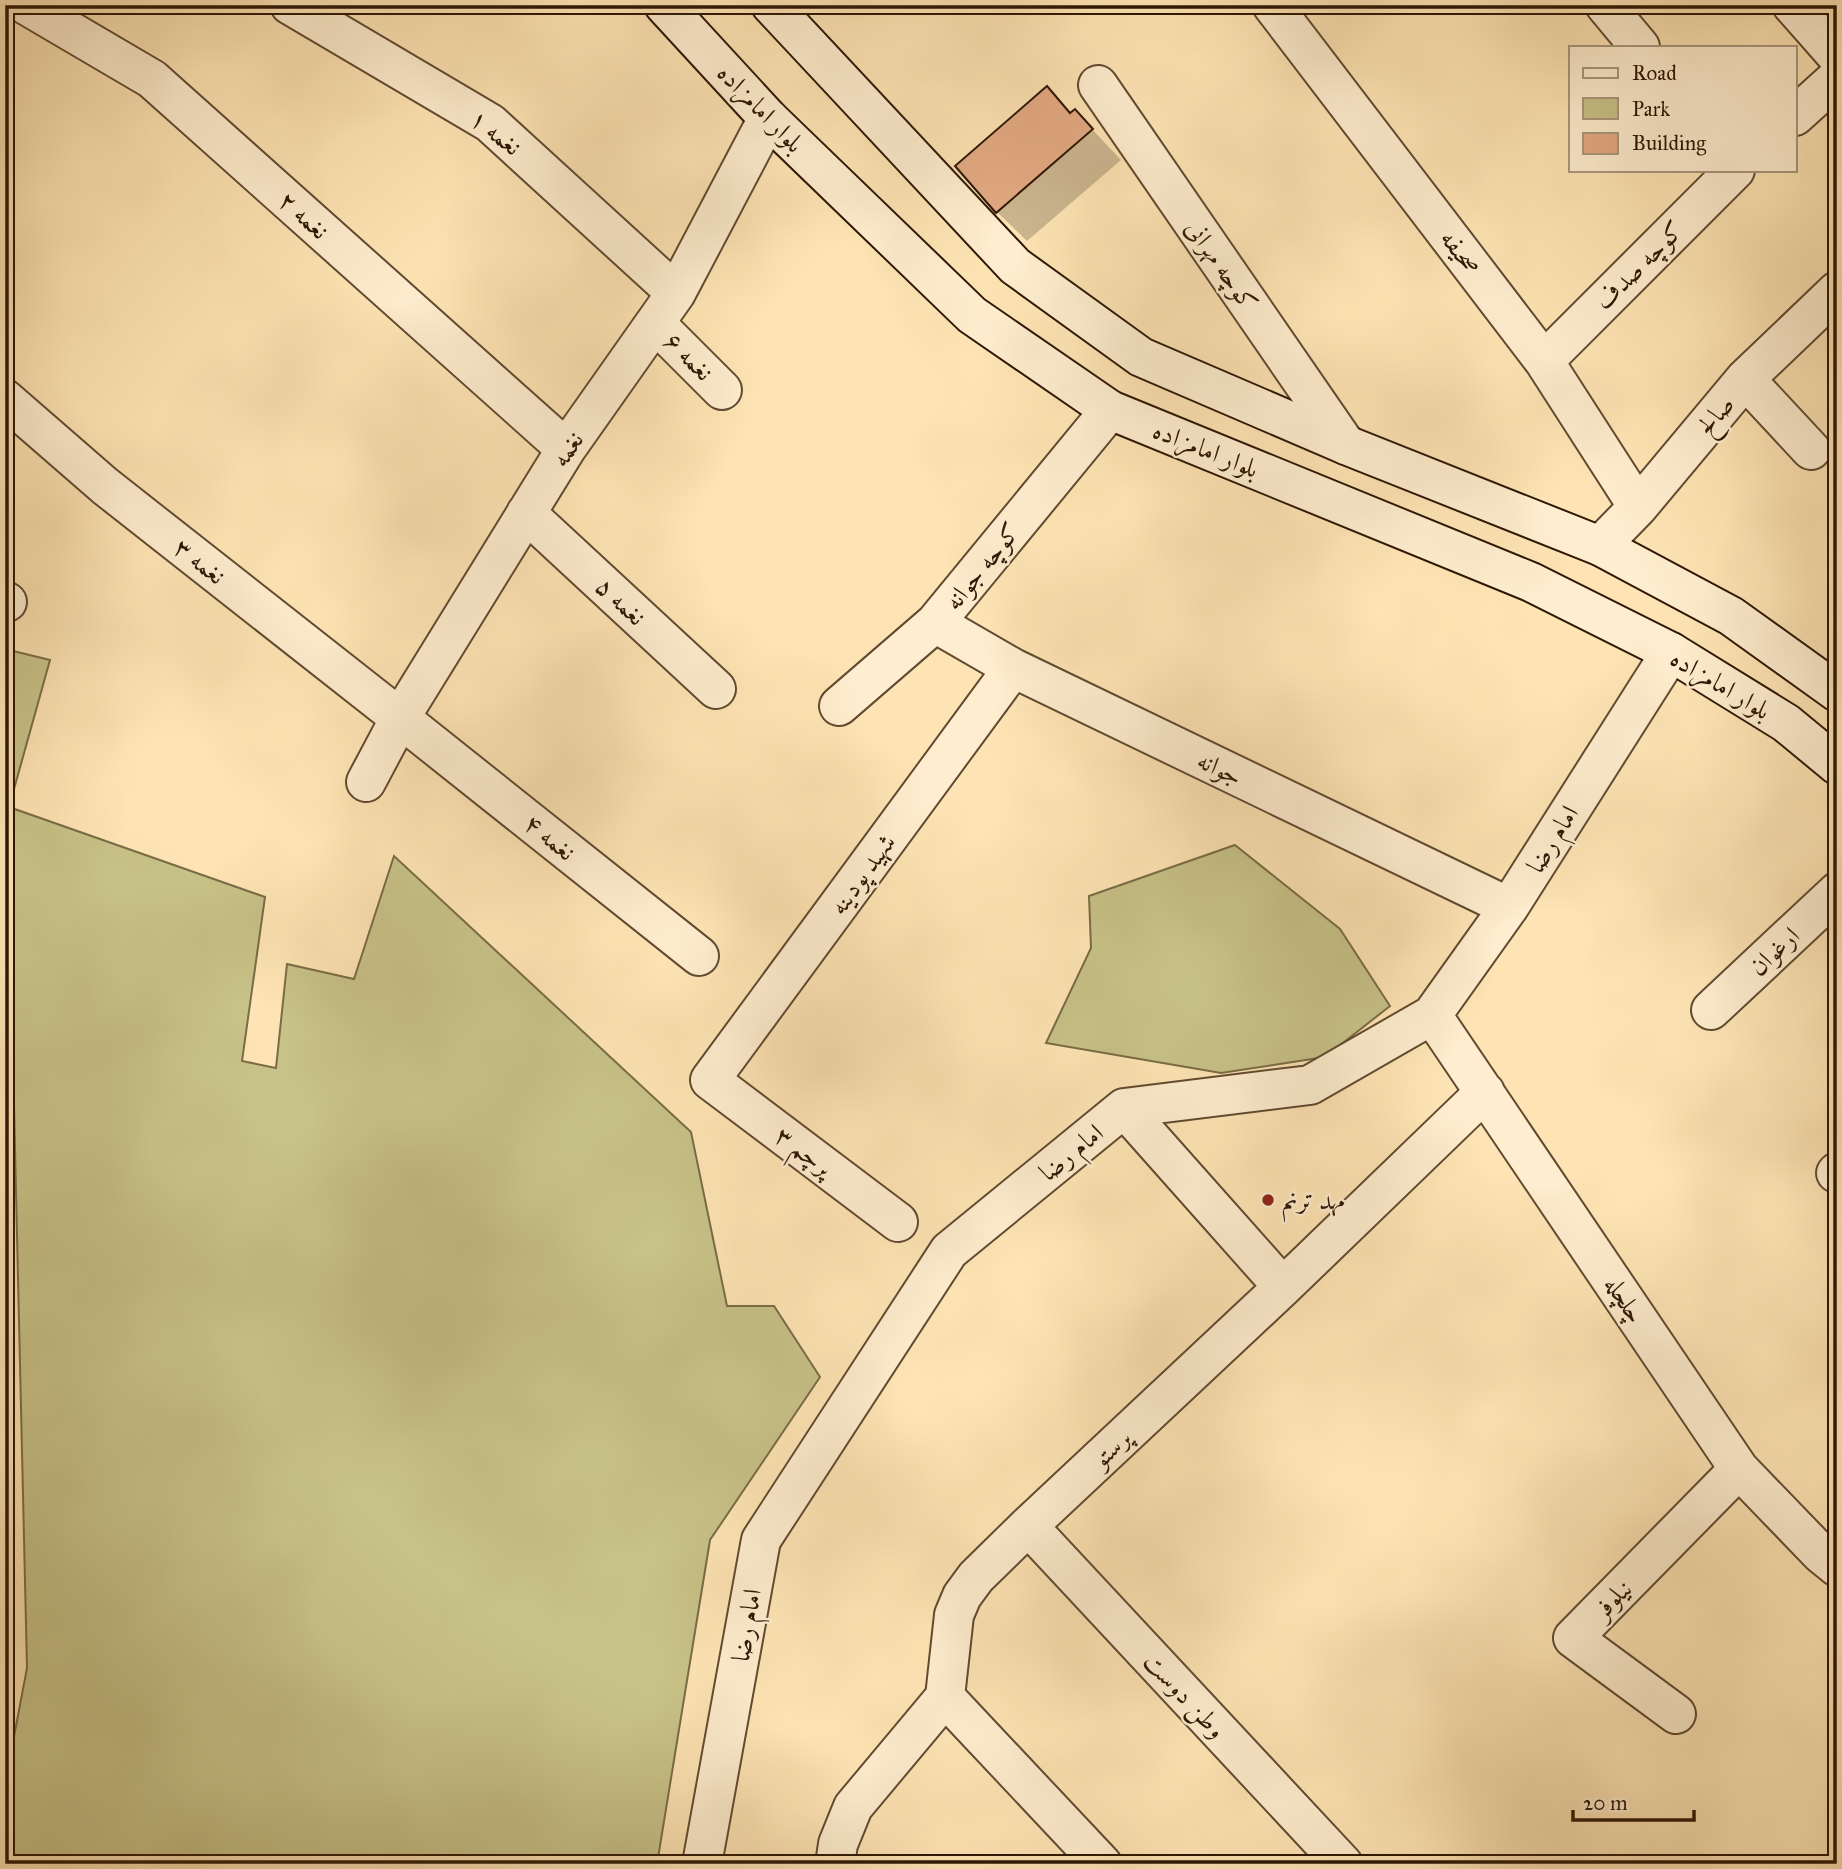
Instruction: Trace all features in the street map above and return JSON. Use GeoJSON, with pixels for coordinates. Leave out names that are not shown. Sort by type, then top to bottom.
{"type":"FeatureCollection","features":[{"type":"Feature","properties":{"kind":"street","name":"نغمه ۲"},"geometry":{"type":"LineString","coordinates":[[26,5],[152,79],[566,449]]}},
{"type":"Feature","properties":{"kind":"street","name":"نغمه ۱"},"geometry":{"type":"LineString","coordinates":[[290,5],[490,122],[666,308]]}},
{"type":"Feature","properties":{"kind":"street","name":"بلوار امامزاده"},"geometry":{"type":"LineString","coordinates":[[663,5],[768,118],[972,315],[1110,410],[1531,582],[1671,652],[1786,723],[1837,765]]}},
{"type":"Feature","properties":{"kind":"street"},"geometry":{"type":"LineString","coordinates":[[771,5],[1016,266],[1141,357],[1346,445],[1600,546],[1731,616],[1837,692]]}},
{"type":"Feature","properties":{"kind":"street","name":"صحیفه"},"geometry":{"type":"LineString","coordinates":[[1272,5],[1544,361],[1638,507]]}},
{"type":"Feature","properties":{"kind":"street"},"geometry":{"type":"LineString","coordinates":[[1605,5],[1639,46]]}},
{"type":"Feature","properties":{"kind":"street"},"geometry":{"type":"LineString","coordinates":[[1792,5],[1837,56]]}},
{"type":"Feature","properties":{"kind":"street"},"geometry":{"type":"LineString","coordinates":[[1797,114],[1837,78]]}},
{"type":"Feature","properties":{"kind":"street","name":"کوچه مهرانی"},"geometry":{"type":"LineString","coordinates":[[1098,85],[1346,445]]}},
{"type":"Feature","properties":{"kind":"street","name":"نغمه"},"geometry":{"type":"LineString","coordinates":[[366,782],[400,718],[566,449],[666,308],[768,118]]}},
{"type":"Feature","properties":{"kind":"street","name":"کوچه صدف"},"geometry":{"type":"LineString","coordinates":[[1544,361],[1733,172]]}},
{"type":"Feature","properties":{"kind":"street","name":"صالح"},"geometry":{"type":"LineString","coordinates":[[1600,546],[1638,507],[1745,379],[1837,291]]}},
{"type":"Feature","properties":{"kind":"street","name":"نغمه ۶"},"geometry":{"type":"LineString","coordinates":[[666,308],[723,390]]}},
{"type":"Feature","properties":{"kind":"street"},"geometry":{"type":"LineString","coordinates":[[1745,379],[1811,450]]}},
{"type":"Feature","properties":{"kind":"street","name":"نغمه ۳"},"geometry":{"type":"LineString","coordinates":[[5,399],[105,486],[400,718]]}},
{"type":"Feature","properties":{"kind":"street","name":"کوچه جوانه"},"geometry":{"type":"LineString","coordinates":[[839,706],[935,623],[1110,410]]}},
{"type":"Feature","properties":{"kind":"street","name":"نغمه ۵"},"geometry":{"type":"LineString","coordinates":[[526,513],[716,689]]}},
{"type":"Feature","properties":{"kind":"street","name":"جوانه"},"geometry":{"type":"LineString","coordinates":[[935,623],[1013,668],[1508,907]]}},
{"type":"Feature","properties":{"kind":"street","name":"امام رضا"},"geometry":{"type":"LineString","coordinates":[[702,1864],[761,1540],[949,1251],[1124,1108],[1310,1085],[1432,1015],[1508,907],[1671,652]]}},
{"type":"Feature","properties":{"kind":"street","name":"شهید پودینه"},"geometry":{"type":"LineString","coordinates":[[710,1080],[1013,668]]}},
{"type":"Feature","properties":{"kind":"street","name":"نغمه ۴"},"geometry":{"type":"LineString","coordinates":[[400,718],[699,956]]}},
{"type":"Feature","properties":{"kind":"street","name":"ارغوان"},"geometry":{"type":"LineString","coordinates":[[1711,1010],[1837,892]]}},
{"type":"Feature","properties":{"kind":"street","name":"چلچله"},"geometry":{"type":"LineString","coordinates":[[1432,1015],[1739,1469],[1821,1554],[1837,1567]]}},
{"type":"Feature","properties":{"kind":"street","name":"پرچم ۳"},"geometry":{"type":"LineString","coordinates":[[710,1080],[898,1222]]}},
{"type":"Feature","properties":{"kind":"street","name":"پرستو"},"geometry":{"type":"LineString","coordinates":[[945,1697],[954,1615],[962,1596],[976,1577],[1485,1092]]}},
{"type":"Feature","properties":{"kind":"street"},"geometry":{"type":"LineString","coordinates":[[1124,1108],[1283,1287]]}},
{"type":"Feature","properties":{"kind":"street","name":"نیلوفر"},"geometry":{"type":"LineString","coordinates":[[1676,1714],[1573,1638],[1739,1469]]}},
{"type":"Feature","properties":{"kind":"street","name":"وطن دوست"},"geometry":{"type":"LineString","coordinates":[[1028,1526],[1343,1864]]}},
{"type":"Feature","properties":{"kind":"street"},"geometry":{"type":"LineString","coordinates":[[835,1864],[838,1844],[853,1807],[945,1697],[1102,1864]]}},
{"type":"Feature","properties":{"kind":"green space"},"geometry":{"type":"Polygon","coordinates":[[[5,649],[50,660],[9,807],[265,897],[242,1061],[276,1068],[287,964],[354,979],[394,856],[691,1132],[727,1306],[774,1306],[820,1377],[710,1540],[657,1864],[5,1864],[5,1784],[27,1668],[13,1061],[5,1060],[5,649]]]}},
{"type":"Feature","properties":{"kind":"green space"},"geometry":{"type":"Polygon","coordinates":[[[1235,845],[1340,929],[1390,1006],[1325,1057],[1221,1073],[1046,1043],[1091,948],[1089,896],[1235,845]]]}},
{"type":"Feature","properties":{"kind":"building"},"geometry":{"type":"Polygon","coordinates":[[[1047,86],[1070,113],[1075,109],[1093,129],[996,213],[955,166],[1047,86]]]}},
{"type":"Feature","properties":{"kind":"place","name":"مهد ترنم"},"geometry":{"type":"Point","coordinates":[1268,1200]}}]}
